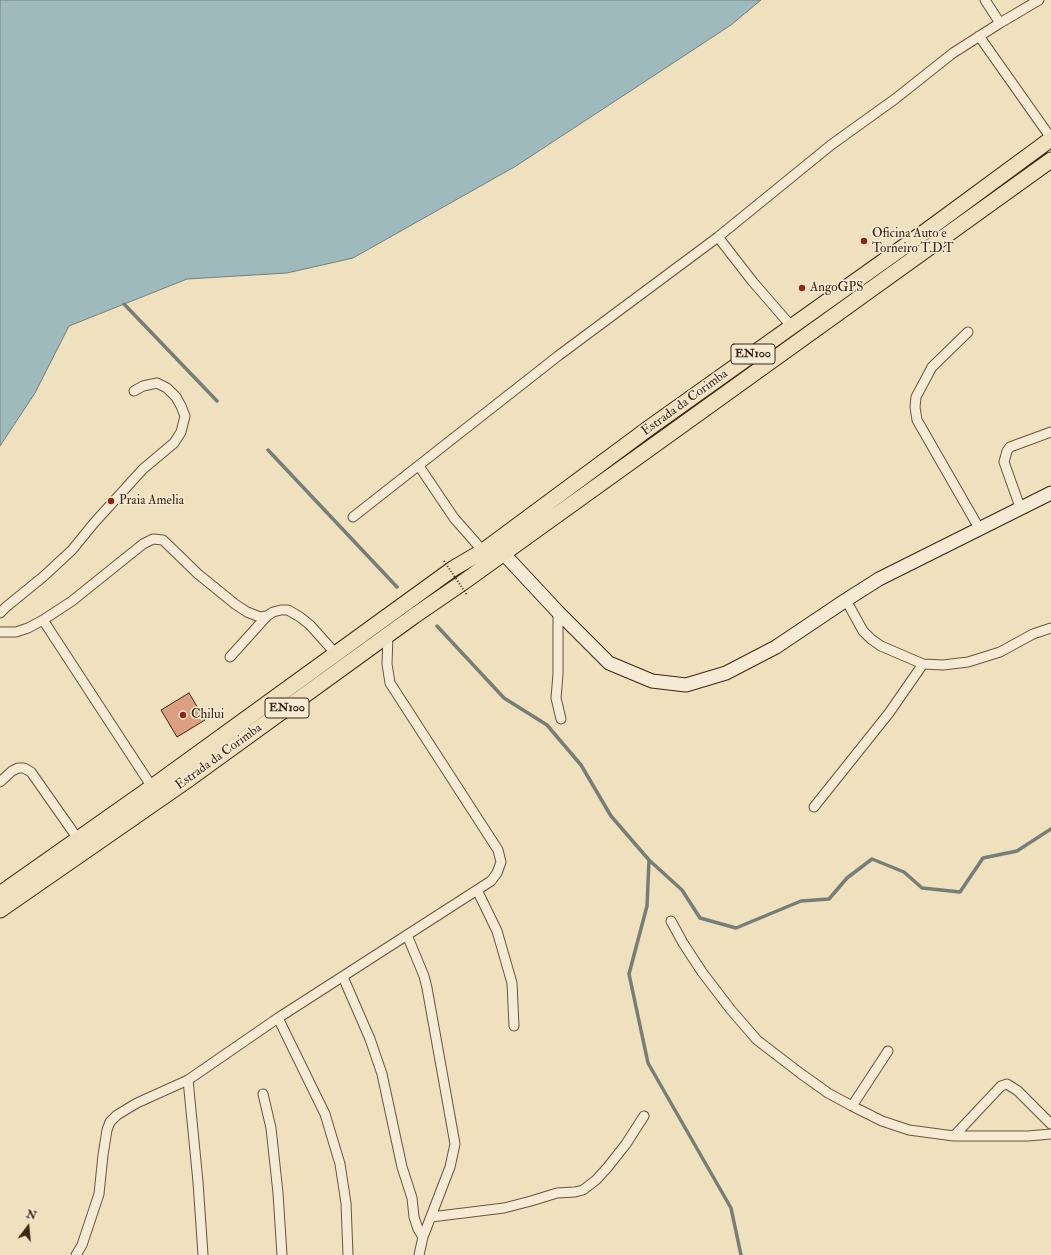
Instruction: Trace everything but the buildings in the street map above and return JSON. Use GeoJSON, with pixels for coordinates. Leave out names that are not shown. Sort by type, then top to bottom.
{"type":"FeatureCollection","features":[{"type":"Feature","properties":{"kind":"main road","name":"Estrada da Corimba"},"geometry":{"type":"LineString","coordinates":[[0,894],[152,787],[336,654],[448,568],[483,551],[649,428],[926,231],[1051,138]]}},
{"type":"Feature","properties":{"kind":"main road","name":"Estrada da Corimba"},"geometry":{"type":"LineString","coordinates":[[503,553],[1051,160]]}},
{"type":"Feature","properties":{"kind":"main road","name":"EN100"},"geometry":{"type":"LineString","coordinates":[[461,591],[503,553]]}},
{"type":"Feature","properties":{"kind":"main road","name":"Estrada da Corimba"},"geometry":{"type":"LineString","coordinates":[[0,910],[186,781],[388,635],[461,591]]}},
{"type":"Feature","properties":{"kind":"street"},"geometry":{"type":"LineString","coordinates":[[984,0],[1000,22]]}},
{"type":"Feature","properties":{"kind":"street"},"geometry":{"type":"LineString","coordinates":[[354,518],[558,356],[718,237],[831,145],[896,99],[953,53],[1000,22],[1039,0]]}},
{"type":"Feature","properties":{"kind":"street"},"geometry":{"type":"LineString","coordinates":[[980,36],[1051,138]]}},
{"type":"Feature","properties":{"kind":"street"},"geometry":{"type":"LineString","coordinates":[[718,237],[753,282],[792,327]]}},
{"type":"Feature","properties":{"kind":"street"},"geometry":{"type":"LineString","coordinates":[[968,332],[932,367],[916,397],[915,407],[917,420],[979,528]]}},
{"type":"Feature","properties":{"kind":"street"},"geometry":{"type":"LineString","coordinates":[[0,613],[6,606],[44,576],[72,550],[94,523],[143,469],[174,443],[181,432],[185,416],[176,397],[167,388],[157,383],[143,386],[134,392]]}},
{"type":"Feature","properties":{"kind":"street"},"geometry":{"type":"LineString","coordinates":[[1020,508],[1004,462],[1007,451],[1010,447],[1051,432]]}},
{"type":"Feature","properties":{"kind":"street"},"geometry":{"type":"LineString","coordinates":[[419,466],[454,518],[483,551]]}},
{"type":"Feature","properties":{"kind":"street"},"geometry":{"type":"LineString","coordinates":[[503,553],[558,612],[609,663],[652,681],[686,686],[726,673],[776,647],[879,579],[1051,493]]}},
{"type":"Feature","properties":{"kind":"street"},"geometry":{"type":"LineString","coordinates":[[0,632],[16,632],[28,628],[43,620],[72,601],[143,544],[153,539],[163,540],[198,574],[246,612],[260,617],[267,616]]}},
{"type":"Feature","properties":{"kind":"street"},"geometry":{"type":"LineString","coordinates":[[846,600],[863,631],[871,639],[881,646],[923,664],[943,665],[968,662],[1000,652],[1033,634],[1051,628]]}},
{"type":"Feature","properties":{"kind":"street"},"geometry":{"type":"LineString","coordinates":[[230,657],[267,616],[273,612],[281,610],[288,610],[310,625],[336,654]]}},
{"type":"Feature","properties":{"kind":"street"},"geometry":{"type":"LineString","coordinates":[[558,612],[558,674],[556,698],[561,718]]}},
{"type":"Feature","properties":{"kind":"street"},"geometry":{"type":"LineString","coordinates":[[43,620],[152,787]]}},
{"type":"Feature","properties":{"kind":"street"},"geometry":{"type":"LineString","coordinates":[[76,1255],[82,1245],[99,1194],[107,1130],[110,1122],[117,1115],[136,1103],[188,1080],[278,1018],[477,890],[490,881],[497,873],[501,862],[498,850],[390,683],[387,664],[388,635]]}},
{"type":"Feature","properties":{"kind":"street"},"geometry":{"type":"LineString","coordinates":[[814,806],[889,713],[923,664]]}},
{"type":"Feature","properties":{"kind":"street"},"geometry":{"type":"LineString","coordinates":[[0,782],[12,771],[18,768],[24,768],[31,772],[78,839]]}},
{"type":"Feature","properties":{"kind":"street"},"geometry":{"type":"LineString","coordinates":[[477,890],[497,931],[512,983],[514,1026]]}},
{"type":"Feature","properties":{"kind":"street"},"geometry":{"type":"LineString","coordinates":[[671,921],[702,972],[731,1010],[757,1040],[828,1093],[882,1121],[909,1130],[954,1136],[1028,1136],[1051,1134]]}},
{"type":"Feature","properties":{"kind":"street"},"geometry":{"type":"LineString","coordinates":[[407,935],[424,976],[427,988],[455,1144],[450,1166],[423,1237],[419,1255]]}},
{"type":"Feature","properties":{"kind":"street"},"geometry":{"type":"LineString","coordinates":[[342,977],[370,1039],[382,1074],[402,1167],[412,1198],[414,1217],[418,1230],[423,1237]]}},
{"type":"Feature","properties":{"kind":"street"},"geometry":{"type":"LineString","coordinates":[[278,1018],[325,1114],[340,1164],[346,1203],[348,1255]]}},
{"type":"Feature","properties":{"kind":"street"},"geometry":{"type":"LineString","coordinates":[[852,1106],[888,1051]]}},
{"type":"Feature","properties":{"kind":"street"},"geometry":{"type":"LineString","coordinates":[[188,1080],[198,1182],[203,1255]]}},
{"type":"Feature","properties":{"kind":"street"},"geometry":{"type":"LineString","coordinates":[[954,1136],[1001,1086],[1007,1084],[1018,1091],[1051,1124]]}},
{"type":"Feature","properties":{"kind":"street"},"geometry":{"type":"LineString","coordinates":[[263,1094],[271,1128],[278,1193],[282,1255]]}},
{"type":"Feature","properties":{"kind":"street"},"geometry":{"type":"LineString","coordinates":[[431,1217],[504,1208],[531,1202],[557,1193],[583,1190],[596,1180],[607,1168],[626,1144],[644,1116]]}},
{"type":"Feature","properties":{"kind":"path"},"geometry":{"type":"LineString","coordinates":[[448,568],[461,591]]}},
{"type":"Feature","properties":{"kind":"water"},"geometry":{"type":"Polygon","coordinates":[[[0,0],[761,0],[731,25],[516,166],[353,258],[287,273],[187,279],[69,326],[35,393],[0,446],[0,0]]]}},
{"type":"Feature","properties":{"kind":"waterway"},"geometry":{"type":"LineString","coordinates":[[124,304],[217,401]]}},
{"type":"Feature","properties":{"kind":"waterway"},"geometry":{"type":"LineString","coordinates":[[268,450],[397,587]]}},
{"type":"Feature","properties":{"kind":"waterway"},"geometry":{"type":"LineString","coordinates":[[437,626],[504,698],[547,725],[581,765],[611,816],[649,860],[647,906],[629,974],[648,1063],[731,1208],[741,1255]]}},
{"type":"Feature","properties":{"kind":"waterway"},"geometry":{"type":"LineString","coordinates":[[649,860],[682,890],[700,918],[736,928],[801,901],[829,899],[847,878],[872,859],[904,872],[922,888],[960,892],[983,858],[1017,851],[1051,829]]}},
{"type":"Feature","properties":{"kind":"place","name":"Oficina Auto e Torneiro T.D.T"},"geometry":{"type":"Point","coordinates":[864,241]}},
{"type":"Feature","properties":{"kind":"place","name":"AngoGPS"},"geometry":{"type":"Point","coordinates":[802,288]}},
{"type":"Feature","properties":{"kind":"place","name":"Praia Amelia"},"geometry":{"type":"Point","coordinates":[111,501]}},
{"type":"Feature","properties":{"kind":"place","name":"Chilui"},"geometry":{"type":"Point","coordinates":[183,715]}}]}
